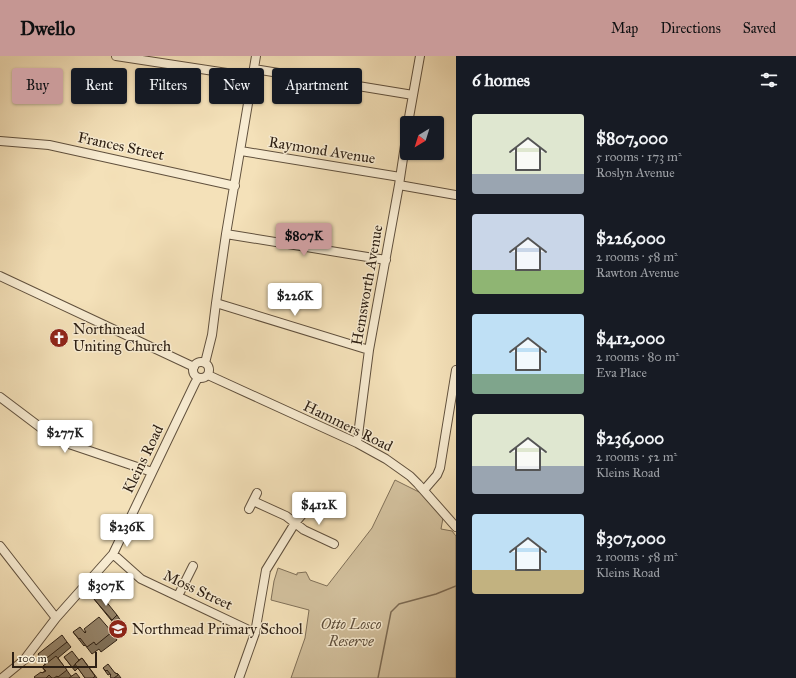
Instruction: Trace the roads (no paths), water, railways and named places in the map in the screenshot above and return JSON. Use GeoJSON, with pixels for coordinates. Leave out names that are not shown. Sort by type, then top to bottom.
{"type":"FeatureCollection","features":[{"type":"Feature","properties":{"kind":"street"},"geometry":{"type":"LineString","coordinates":[[116,56],[209,70]]}},
{"type":"Feature","properties":{"kind":"street"},"geometry":{"type":"LineString","coordinates":[[254,68],[256,56]]}},
{"type":"Feature","properties":{"kind":"street"},"geometry":{"type":"LineString","coordinates":[[409,116],[420,56]]}},
{"type":"Feature","properties":{"kind":"street"},"geometry":{"type":"LineString","coordinates":[[264,71],[413,95]]}},
{"type":"Feature","properties":{"kind":"street"},"geometry":{"type":"LineString","coordinates":[[205,362],[212,335],[226,234],[249,104]]}},
{"type":"Feature","properties":{"kind":"street","name":"Frances Street"},"geometry":{"type":"LineString","coordinates":[[0,141],[49,145],[235,186]]}},
{"type":"Feature","properties":{"kind":"street","name":"Raymond Avenue"},"geometry":{"type":"LineString","coordinates":[[241,151],[399,181],[456,195]]}},
{"type":"Feature","properties":{"kind":"street","name":"Hemsworth Avenue"},"geometry":{"type":"LineString","coordinates":[[356,444],[369,350],[402,160]]}},
{"type":"Feature","properties":{"kind":"street"},"geometry":{"type":"LineString","coordinates":[[226,234],[386,260]]}},
{"type":"Feature","properties":{"kind":"street"},"geometry":{"type":"LineString","coordinates":[[0,276],[194,367]]}},
{"type":"Feature","properties":{"kind":"street"},"geometry":{"type":"LineString","coordinates":[[216,303],[369,350]]}},
{"type":"Feature","properties":{"kind":"street"},"geometry":{"type":"LineString","coordinates":[[205,362],[210,368],[209,373],[205,378],[198,378],[194,374],[193,369],[197,363],[205,362]]}},
{"type":"Feature","properties":{"kind":"street"},"geometry":{"type":"LineString","coordinates":[[424,490],[437,475],[440,468],[456,370]]}},
{"type":"Feature","properties":{"kind":"street","name":"Hammers Road"},"geometry":{"type":"LineString","coordinates":[[208,375],[373,452],[397,466],[424,490],[456,527]]}},
{"type":"Feature","properties":{"kind":"street","name":"Kleins Road"},"geometry":{"type":"LineString","coordinates":[[2,678],[24,660],[56,618],[113,554],[198,378]]}},
{"type":"Feature","properties":{"kind":"street"},"geometry":{"type":"LineString","coordinates":[[0,396],[57,440],[152,472]]}},
{"type":"Feature","properties":{"kind":"street"},"geometry":{"type":"LineString","coordinates":[[249,509],[257,493]]}},
{"type":"Feature","properties":{"kind":"street"},"geometry":{"type":"LineString","coordinates":[[253,501],[286,516],[304,530],[334,544]]}},
{"type":"Feature","properties":{"kind":"street"},"geometry":{"type":"LineString","coordinates":[[239,678],[255,633],[266,570],[295,523],[306,510],[315,503]]}},
{"type":"Feature","properties":{"kind":"street"},"geometry":{"type":"LineString","coordinates":[[0,546],[56,618]]}},
{"type":"Feature","properties":{"kind":"street","name":"Moss Street"},"geometry":{"type":"LineString","coordinates":[[113,554],[141,579],[255,633]]}},
{"type":"Feature","properties":{"kind":"street"},"geometry":{"type":"LineString","coordinates":[[178,596],[193,566]]}},
{"type":"Feature","properties":{"kind":"waterway"},"geometry":{"type":"LineString","coordinates":[[378,678],[391,612],[399,604],[436,594],[456,586]]}},
{"type":"Feature","properties":{"kind":"place","name":"Northmead Uniting Church"},"geometry":{"type":"Point","coordinates":[59,338]}},
{"type":"Feature","properties":{"kind":"place","name":"Northmead Primary School"},"geometry":{"type":"Point","coordinates":[118,629]}},
{"type":"Feature","properties":{"kind":"park label","name":"Otto Losco Reserve"},"geometry":{"type":"Point","coordinates":[351,632]}}]}
